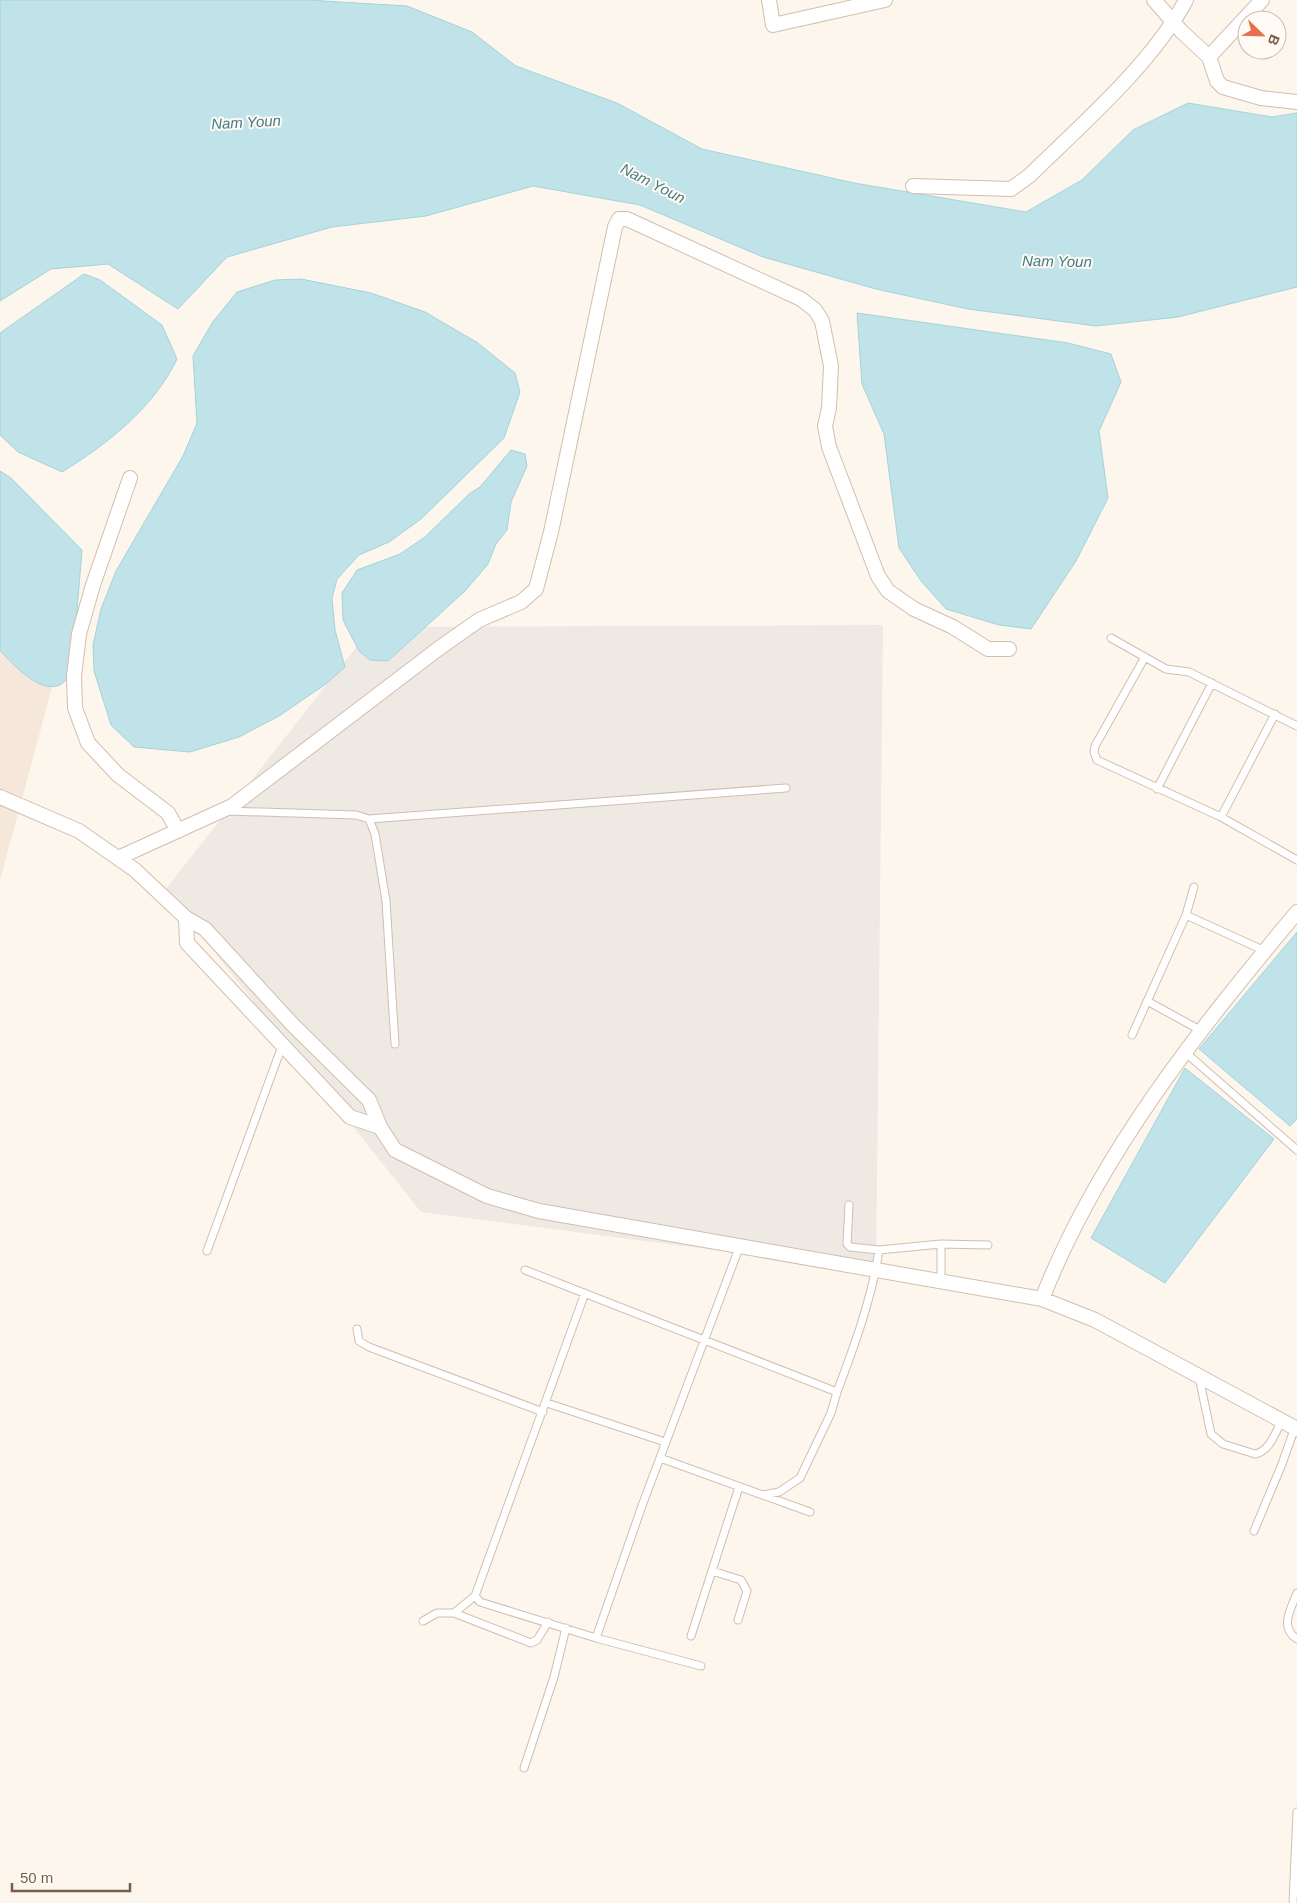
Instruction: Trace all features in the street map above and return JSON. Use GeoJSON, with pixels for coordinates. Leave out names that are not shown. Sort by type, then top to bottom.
{"type":"FeatureCollection","features":[{"type":"Feature","properties":{"kind":"street"},"geometry":{"type":"LineString","coordinates":[[769,0],[773,25],[885,0]]}},
{"type":"Feature","properties":{"kind":"street"},"geometry":{"type":"LineString","coordinates":[[1154,0],[1206,53],[1217,81],[1223,87],[1261,98],[1297,102]]}},
{"type":"Feature","properties":{"kind":"street"},"geometry":{"type":"LineString","coordinates":[[913,186],[1012,189],[1029,176],[1178,26],[1186,0]]}},
{"type":"Feature","properties":{"kind":"street"},"geometry":{"type":"LineString","coordinates":[[1206,53],[1262,0]]}},
{"type":"Feature","properties":{"kind":"street"},"geometry":{"type":"LineString","coordinates":[[118,858],[232,806],[438,649],[479,620],[521,602],[536,589],[551,532],[598,298],[614,227],[619,219],[627,219],[757,279],[800,299],[815,310],[822,321],[831,366],[829,408],[825,426],[829,447],[878,576],[888,591],[914,609],[953,627],[988,648],[1009,649]]}},
{"type":"Feature","properties":{"kind":"street"},"geometry":{"type":"LineString","coordinates":[[130,478],[93,584],[79,634],[74,676],[75,708],[88,743],[118,775],[168,813],[178,830]]}},
{"type":"Feature","properties":{"kind":"street"},"geometry":{"type":"LineString","coordinates":[[0,797],[79,831],[136,870],[186,918],[206,929],[292,1024],[369,1100],[380,1127],[395,1150],[488,1196],[539,1211],[739,1248],[1042,1299],[1096,1320],[1296,1428]]}},
{"type":"Feature","properties":{"kind":"street"},"geometry":{"type":"LineString","coordinates":[[1042,1299],[1060,1251],[1112,1156],[1186,1053],[1200,1030],[1297,912]]}},
{"type":"Feature","properties":{"kind":"street"},"geometry":{"type":"LineString","coordinates":[[186,918],[187,943],[282,1046],[350,1117],[380,1127]]}},
{"type":"Feature","properties":{"kind":"lane"},"geometry":{"type":"LineString","coordinates":[[1111,638],[1166,669],[1189,672],[1297,726]]}},
{"type":"Feature","properties":{"kind":"lane"},"geometry":{"type":"LineString","coordinates":[[1145,657],[1095,746],[1094,752],[1100,762],[1221,817],[1297,860]]}},
{"type":"Feature","properties":{"kind":"lane"},"geometry":{"type":"LineString","coordinates":[[1157,789],[1212,683]]}},
{"type":"Feature","properties":{"kind":"lane"},"geometry":{"type":"LineString","coordinates":[[1221,817],[1275,714]]}},
{"type":"Feature","properties":{"kind":"lane"},"geometry":{"type":"LineString","coordinates":[[222,811],[356,816],[368,820],[786,788]]}},
{"type":"Feature","properties":{"kind":"lane"},"geometry":{"type":"LineString","coordinates":[[368,820],[375,834],[386,900],[395,1044]]}},
{"type":"Feature","properties":{"kind":"lane"},"geometry":{"type":"LineString","coordinates":[[1132,1035],[1186,915],[1194,887]]}},
{"type":"Feature","properties":{"kind":"lane"},"geometry":{"type":"LineString","coordinates":[[1186,915],[1265,951]]}},
{"type":"Feature","properties":{"kind":"lane"},"geometry":{"type":"LineString","coordinates":[[1147,1001],[1200,1030]]}},
{"type":"Feature","properties":{"kind":"lane"},"geometry":{"type":"LineString","coordinates":[[207,1251],[282,1046]]}},
{"type":"Feature","properties":{"kind":"lane"},"geometry":{"type":"LineString","coordinates":[[1186,1053],[1296,1147]]}},
{"type":"Feature","properties":{"kind":"lane"},"geometry":{"type":"LineString","coordinates":[[849,1206],[848,1244],[856,1248],[879,1250],[941,1244],[988,1245]]}},
{"type":"Feature","properties":{"kind":"lane"},"geometry":{"type":"LineString","coordinates":[[941,1244],[941,1282]]}},
{"type":"Feature","properties":{"kind":"lane"},"geometry":{"type":"LineString","coordinates":[[596,1638],[660,1458],[739,1248]]}},
{"type":"Feature","properties":{"kind":"lane"},"geometry":{"type":"LineString","coordinates":[[763,1495],[779,1492],[800,1478],[831,1413],[851,1356],[876,1271],[879,1250]]}},
{"type":"Feature","properties":{"kind":"lane"},"geometry":{"type":"LineString","coordinates":[[525,1270],[837,1392]]}},
{"type":"Feature","properties":{"kind":"lane"},"geometry":{"type":"LineString","coordinates":[[454,1613],[475,1596],[547,1403],[585,1293]]}},
{"type":"Feature","properties":{"kind":"lane"},"geometry":{"type":"LineString","coordinates":[[357,1329],[359,1341],[369,1346],[543,1412]]}},
{"type":"Feature","properties":{"kind":"lane"},"geometry":{"type":"LineString","coordinates":[[1198,1375],[1210,1431],[1223,1444],[1255,1454],[1259,1453],[1267,1447],[1282,1420]]}},
{"type":"Feature","properties":{"kind":"lane"},"geometry":{"type":"LineString","coordinates":[[547,1403],[666,1442]]}},
{"type":"Feature","properties":{"kind":"lane"},"geometry":{"type":"LineString","coordinates":[[1254,1531],[1296,1428]]}},
{"type":"Feature","properties":{"kind":"lane"},"geometry":{"type":"LineString","coordinates":[[660,1458],[810,1512]]}},
{"type":"Feature","properties":{"kind":"lane"},"geometry":{"type":"LineString","coordinates":[[691,1636],[739,1487]]}},
{"type":"Feature","properties":{"kind":"lane"},"geometry":{"type":"LineString","coordinates":[[712,1571],[741,1580],[747,1591],[738,1620]]}},
{"type":"Feature","properties":{"kind":"lane"},"geometry":{"type":"LineString","coordinates":[[1297,1593],[1287,1620],[1288,1630],[1297,1639]]}},
{"type":"Feature","properties":{"kind":"lane"},"geometry":{"type":"LineString","coordinates":[[475,1596],[480,1602],[596,1638],[701,1666]]}},
{"type":"Feature","properties":{"kind":"lane"},"geometry":{"type":"LineString","coordinates":[[423,1622],[437,1613],[454,1613],[531,1643],[537,1640],[548,1622]]}},
{"type":"Feature","properties":{"kind":"lane"},"geometry":{"type":"LineString","coordinates":[[524,1768],[554,1677],[566,1628]]}},
{"type":"Feature","properties":{"kind":"lane"},"geometry":{"type":"LineString","coordinates":[[1293,1903],[1297,1812]]}},
{"type":"Feature","properties":{"kind":"shaded area"},"geometry":{"type":"Polygon","coordinates":[[[0,597],[64,643],[0,880],[0,597]]]}},
{"type":"Feature","properties":{"kind":"shaded area"},"geometry":{"type":"Polygon","coordinates":[[[883,625],[876,1271],[421,1212],[165,890],[372,627],[883,625]]]}},
{"type":"Feature","properties":{"kind":"water","name":"Nam Youn"},"geometry":{"type":"Polygon","coordinates":[[[0,0],[308,0],[407,6],[472,32],[516,66],[617,103],[702,149],[854,183],[1026,212],[1082,180],[1133,130],[1188,103],[1272,117],[1297,113],[1297,287],[1178,317],[1096,326],[968,309],[876,289],[763,257],[640,205],[533,186],[426,216],[332,227],[227,257],[178,309],[108,264],[51,269],[0,301],[0,0]]]}},
{"type":"Feature","properties":{"kind":"water"},"geometry":{"type":"Polygon","coordinates":[[[84,274],[100,280],[162,325],[177,359],[155,394],[127,424],[96,450],[62,472],[18,452],[0,435],[0,333],[84,274]]]}},
{"type":"Feature","properties":{"kind":"water"},"geometry":{"type":"Polygon","coordinates":[[[301,279],[371,293],[425,312],[478,343],[515,373],[520,392],[504,438],[421,519],[389,542],[359,555],[337,579],[332,598],[335,630],[345,667],[326,684],[279,716],[239,737],[190,752],[134,747],[111,725],[94,671],[93,645],[101,609],[116,571],[183,456],[197,423],[193,356],[212,323],[237,292],[275,280],[301,279]]]}},
{"type":"Feature","properties":{"kind":"water"},"geometry":{"type":"Polygon","coordinates":[[[857,313],[1068,343],[1111,354],[1121,382],[1099,431],[1108,498],[1076,561],[1031,629],[999,625],[946,609],[921,581],[899,548],[884,434],[862,384],[857,313]]]}},
{"type":"Feature","properties":{"kind":"water"},"geometry":{"type":"Polygon","coordinates":[[[511,450],[525,454],[527,466],[511,502],[507,530],[496,544],[488,564],[465,591],[388,661],[370,660],[359,651],[343,620],[342,593],[357,570],[400,554],[425,537],[469,494],[480,487],[511,450]]]}},
{"type":"Feature","properties":{"kind":"water"},"geometry":{"type":"Polygon","coordinates":[[[0,471],[11,478],[82,550],[72,671],[65,682],[56,686],[46,686],[35,682],[15,666],[0,650],[0,471]]]}},
{"type":"Feature","properties":{"kind":"water"},"geometry":{"type":"Polygon","coordinates":[[[1297,932],[1297,1119],[1290,1126],[1199,1049],[1297,932]]]}},
{"type":"Feature","properties":{"kind":"water"},"geometry":{"type":"Polygon","coordinates":[[[1185,1068],[1274,1139],[1165,1283],[1091,1238],[1185,1068]]]}}]}
